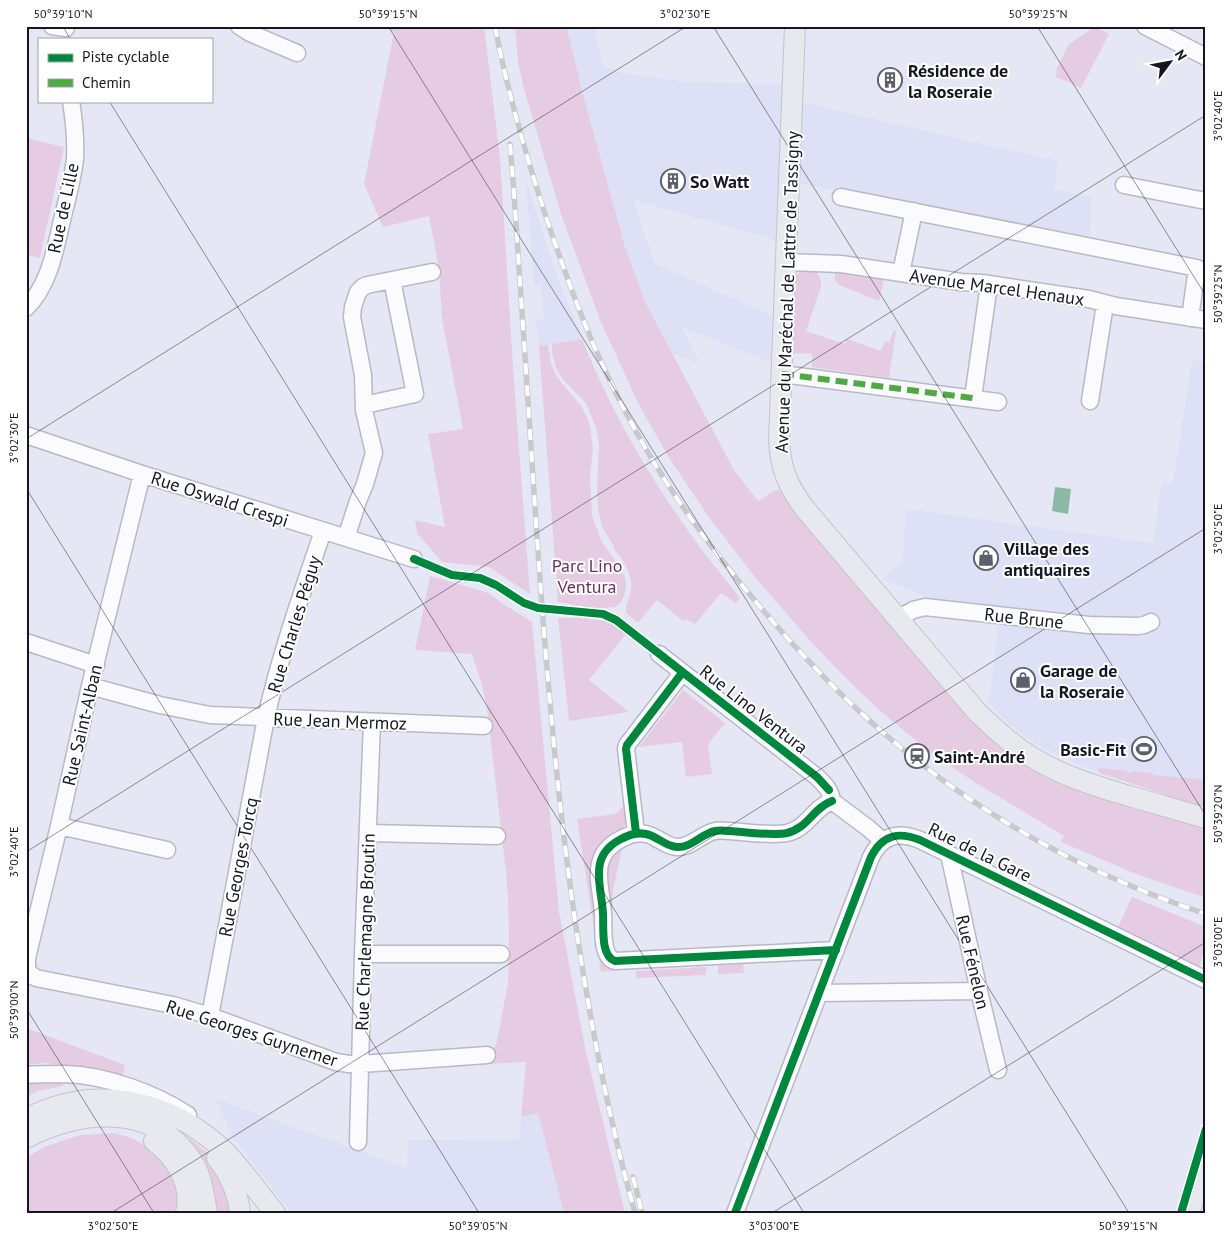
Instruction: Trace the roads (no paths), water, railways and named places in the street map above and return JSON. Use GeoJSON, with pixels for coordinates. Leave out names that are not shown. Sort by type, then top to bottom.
{"type":"FeatureCollection","features":[{"type":"Feature","properties":{"kind":"main road","name":"Avenue du Maréchal de Lattre de Tassigny"},"geometry":{"type":"LineString","coordinates":[[795,26],[779,445],[782,468],[791,490],[898,619],[978,712],[996,730],[1031,757],[1068,775],[1104,788],[1206,818]]}},
{"type":"Feature","properties":{"kind":"main road"},"geometry":{"type":"LineString","coordinates":[[26,1119],[53,1107],[82,1100],[98,1099],[155,1108],[207,1136],[231,1159],[275,1213]]}},
{"type":"Feature","properties":{"kind":"main road"},"geometry":{"type":"LineString","coordinates":[[98,1099],[161,1116],[202,1142],[216,1157],[225,1171],[237,1196],[240,1213]]}},
{"type":"Feature","properties":{"kind":"main road"},"geometry":{"type":"LineString","coordinates":[[26,1138],[55,1125],[78,1118],[124,1117],[143,1122],[166,1134],[178,1144],[192,1161],[202,1186],[207,1213]]}},
{"type":"Feature","properties":{"kind":"main road"},"geometry":{"type":"LineString","coordinates":[[78,1118],[123,1126],[138,1132],[159,1145],[174,1160],[184,1178],[187,1193],[186,1213]]}},
{"type":"Feature","properties":{"kind":"main road"},"geometry":{"type":"LineString","coordinates":[[1189,1213],[1206,1158]]}},
{"type":"Feature","properties":{"kind":"main road"},"geometry":{"type":"LineString","coordinates":[[1200,1213],[1206,1192]]}},
{"type":"Feature","properties":{"kind":"street"},"geometry":{"type":"LineString","coordinates":[[239,26],[250,33],[296,53]]}},
{"type":"Feature","properties":{"kind":"street"},"geometry":{"type":"LineString","coordinates":[[1146,26],[1206,58]]}},
{"type":"Feature","properties":{"kind":"street","name":"Rue de Lille"},"geometry":{"type":"LineString","coordinates":[[26,308],[36,297],[48,272],[70,184],[75,158],[74,119],[71,102]]}},
{"type":"Feature","properties":{"kind":"street"},"geometry":{"type":"LineString","coordinates":[[1124,185],[1206,201]]}},
{"type":"Feature","properties":{"kind":"street"},"geometry":{"type":"LineString","coordinates":[[841,197],[1201,269],[1198,319]]}},
{"type":"Feature","properties":{"kind":"street"},"geometry":{"type":"LineString","coordinates":[[901,273],[914,211]]}},
{"type":"Feature","properties":{"kind":"street","name":"Avenue Marcel Henaux"},"geometry":{"type":"LineString","coordinates":[[786,262],[841,264],[961,282],[982,283],[1089,299],[1106,304],[1198,319]]}},
{"type":"Feature","properties":{"kind":"street"},"geometry":{"type":"LineString","coordinates":[[346,538],[358,501],[364,490],[374,453],[364,410],[363,375],[352,317],[353,307],[358,292],[363,287],[432,272]]}},
{"type":"Feature","properties":{"kind":"street"},"geometry":{"type":"LineString","coordinates":[[364,405],[416,394],[392,280]]}},
{"type":"Feature","properties":{"kind":"street"},"geometry":{"type":"LineString","coordinates":[[973,398],[989,284]]}},
{"type":"Feature","properties":{"kind":"street"},"geometry":{"type":"LineString","coordinates":[[1090,401],[1106,304]]}},
{"type":"Feature","properties":{"kind":"street"},"geometry":{"type":"LineString","coordinates":[[782,374],[998,402]]}},
{"type":"Feature","properties":{"kind":"street","name":"Rue Oswald Crespi"},"geometry":{"type":"LineString","coordinates":[[26,435],[142,474],[414,560]]}},
{"type":"Feature","properties":{"kind":"street","name":"Rue Saint-Alban"},"geometry":{"type":"LineString","coordinates":[[28,974],[27,958],[90,686],[142,474]]}},
{"type":"Feature","properties":{"kind":"street","name":"Rue Charles Péguy"},"geometry":{"type":"LineString","coordinates":[[266,718],[276,675],[323,531]]}},
{"type":"Feature","properties":{"kind":"street","name":"Rue Brune"},"geometry":{"type":"LineString","coordinates":[[898,619],[913,610],[925,607],[1089,625],[1144,626],[1151,622]]}},
{"type":"Feature","properties":{"kind":"street"},"geometry":{"type":"LineString","coordinates":[[26,642],[96,665]]}},
{"type":"Feature","properties":{"kind":"street","name":"Rue Lino Ventura"},"geometry":{"type":"LineString","coordinates":[[659,654],[817,777],[831,796],[882,841]]}},
{"type":"Feature","properties":{"kind":"street"},"geometry":{"type":"LineString","coordinates":[[636,833],[627,745],[682,672]]}},
{"type":"Feature","properties":{"kind":"street","name":"Rue Jean Mermoz"},"geometry":{"type":"LineString","coordinates":[[90,686],[160,705],[210,715],[484,726]]}},
{"type":"Feature","properties":{"kind":"street","name":"Rue Georges Torcq"},"geometry":{"type":"LineString","coordinates":[[210,1016],[266,718]]}},
{"type":"Feature","properties":{"kind":"street","name":"Rue Charlemagne Broutin"},"geometry":{"type":"LineString","coordinates":[[358,1142],[372,722]]}},
{"type":"Feature","properties":{"kind":"street"},"geometry":{"type":"LineString","coordinates":[[831,796],[828,802],[803,826],[780,834],[717,831],[706,834],[687,845],[675,847],[651,835],[636,833],[610,845],[601,858],[599,874],[605,951],[610,960],[836,950]]}},
{"type":"Feature","properties":{"kind":"street"},"geometry":{"type":"LineString","coordinates":[[59,826],[167,850]]}},
{"type":"Feature","properties":{"kind":"street"},"geometry":{"type":"LineString","coordinates":[[368,833],[497,836]]}},
{"type":"Feature","properties":{"kind":"street","name":"Rue de la Gare"},"geometry":{"type":"LineString","coordinates":[[882,841],[894,836],[905,835],[920,840],[1206,980]]}},
{"type":"Feature","properties":{"kind":"street"},"geometry":{"type":"LineString","coordinates":[[735,1213],[871,857],[882,841]]}},
{"type":"Feature","properties":{"kind":"street","name":"Rue Fénelon"},"geometry":{"type":"LineString","coordinates":[[949,854],[998,1070]]}},
{"type":"Feature","properties":{"kind":"street"},"geometry":{"type":"LineString","coordinates":[[363,954],[501,954]]}},
{"type":"Feature","properties":{"kind":"street","name":"Rue Georges Guynemer"},"geometry":{"type":"LineString","coordinates":[[28,974],[36,978],[172,1005],[210,1016],[336,1062],[361,1064],[487,1055]]}},
{"type":"Feature","properties":{"kind":"street"},"geometry":{"type":"LineString","coordinates":[[820,993],[979,991]]}},
{"type":"Feature","properties":{"kind":"street"},"geometry":{"type":"LineString","coordinates":[[26,1075],[66,1074],[100,1079],[146,1092],[171,1104],[209,1129],[225,1144],[275,1213]]}},
{"type":"Feature","properties":{"kind":"railway"},"geometry":{"type":"LineString","coordinates":[[495,26],[511,99],[531,170],[563,266],[590,337],[611,384],[653,461],[686,512],[742,585],[777,627],[824,678],[875,726],[965,796],[1002,820],[1081,863],[1163,899],[1206,914]]}},
{"type":"Feature","properties":{"kind":"railway"},"geometry":{"type":"LineString","coordinates":[[510,144],[546,652],[556,766],[569,879],[586,991],[608,1103],[635,1213]]}},
{"type":"Feature","properties":{"kind":"railway"},"geometry":{"type":"LineString","coordinates":[[633,1177],[642,1213]]}},
{"type":"Feature","properties":{"kind":"place","name":"Résidence de la Roseraie"},"geometry":{"type":"Point","coordinates":[890,80]}},
{"type":"Feature","properties":{"kind":"place","name":"So Watt"},"geometry":{"type":"Point","coordinates":[673,181]}},
{"type":"Feature","properties":{"kind":"place","name":"Village des antiquaires"},"geometry":{"type":"Point","coordinates":[986,558]}},
{"type":"Feature","properties":{"kind":"place","name":"Garage de la Roseraie"},"geometry":{"type":"Point","coordinates":[1023,680]}},
{"type":"Feature","properties":{"kind":"place","name":"Basic-Fit"},"geometry":{"type":"Point","coordinates":[1144,749]}},
{"type":"Feature","properties":{"kind":"place","name":"Saint-André"},"geometry":{"type":"Point","coordinates":[917,756]}},
{"type":"Feature","properties":{"kind":"park label","name":"Parc Lino Ventura"},"geometry":{"type":"Point","coordinates":[587,575]}}]}
